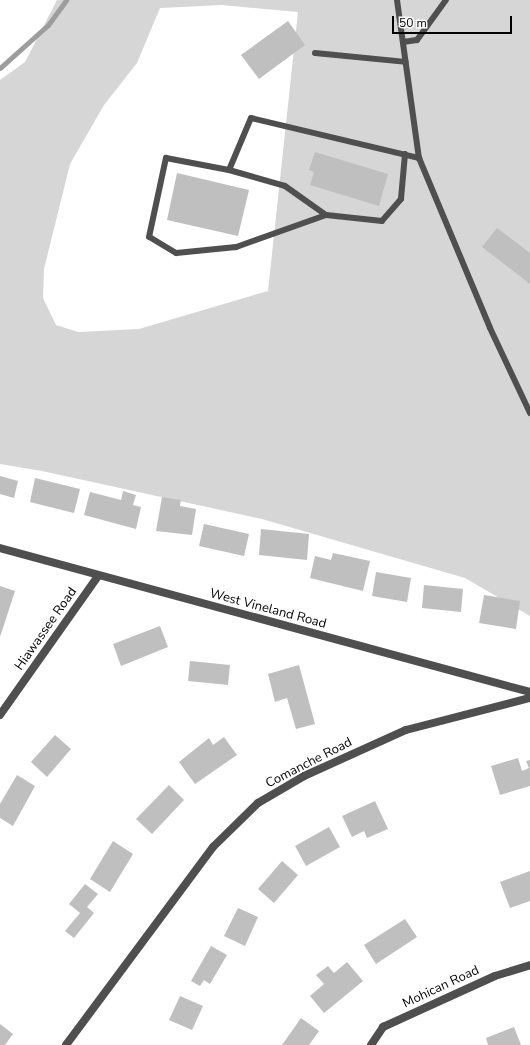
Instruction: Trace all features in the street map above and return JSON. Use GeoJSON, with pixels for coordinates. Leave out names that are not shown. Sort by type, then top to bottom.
{"type":"FeatureCollection","features":[{"type":"Feature","properties":{"kind":"street","name":"West Vineland Road"},"geometry":{"type":"LineString","coordinates":[[0,548],[98,576],[530,692]]}},
{"type":"Feature","properties":{"kind":"street","name":"Hiawassee Road"},"geometry":{"type":"LineString","coordinates":[[0,715],[98,576]]}},
{"type":"Feature","properties":{"kind":"street","name":"Comanche Road"},"geometry":{"type":"LineString","coordinates":[[66,1045],[212,848],[258,803],[304,776],[406,730],[530,698]]}},
{"type":"Feature","properties":{"kind":"street","name":"Mohican Road"},"geometry":{"type":"LineString","coordinates":[[371,1045],[383,1027],[495,976],[530,965]]}},
{"type":"Feature","properties":{"kind":"lane"},"geometry":{"type":"LineString","coordinates":[[397,0],[419,158],[490,328],[530,413]]}},
{"type":"Feature","properties":{"kind":"lane"},"geometry":{"type":"LineString","coordinates":[[403,42],[417,40],[446,0]]}},
{"type":"Feature","properties":{"kind":"lane"},"geometry":{"type":"LineString","coordinates":[[315,53],[406,62]]}},
{"type":"Feature","properties":{"kind":"lane"},"geometry":{"type":"LineString","coordinates":[[229,170],[251,118],[419,158]]}},
{"type":"Feature","properties":{"kind":"lane"},"geometry":{"type":"LineString","coordinates":[[326,215],[285,186],[229,170],[166,158],[149,237],[176,253],[236,248],[326,215],[382,221],[400,199],[405,154]]}},
{"type":"Feature","properties":{"kind":"shaded area"},"geometry":{"type":"Polygon","coordinates":[[[57,0],[530,0],[530,616],[465,578],[262,519],[42,471],[0,464],[0,80],[25,62],[57,0]],[[222,5],[160,8],[137,63],[104,105],[70,164],[44,269],[43,298],[56,325],[78,332],[139,329],[268,291],[298,12],[222,5]]]}},
{"type":"Feature","properties":{"kind":"building"},"geometry":{"type":"Polygon","coordinates":[[[288,21],[305,45],[259,79],[241,55],[288,21]]]}},
{"type":"Feature","properties":{"kind":"building"},"geometry":{"type":"Polygon","coordinates":[[[315,152],[388,174],[379,206],[310,185],[314,172],[309,170],[315,152]]]}},
{"type":"Feature","properties":{"kind":"building"},"geometry":{"type":"Polygon","coordinates":[[[177,173],[249,190],[238,236],[167,220],[177,173]]]}},
{"type":"Feature","properties":{"kind":"building"},"geometry":{"type":"Polygon","coordinates":[[[497,228],[530,253],[530,284],[482,247],[497,228]]]}},
{"type":"Feature","properties":{"kind":"building"},"geometry":{"type":"Polygon","coordinates":[[[0,476],[18,481],[14,498],[0,494],[0,476]]]}},
{"type":"Feature","properties":{"kind":"building"},"geometry":{"type":"Polygon","coordinates":[[[35,478],[80,489],[74,513],[30,502],[35,478]]]}},
{"type":"Feature","properties":{"kind":"building"},"geometry":{"type":"Polygon","coordinates":[[[123,491],[136,495],[133,505],[141,507],[136,529],[84,515],[90,492],[121,500],[123,491]]]}},
{"type":"Feature","properties":{"kind":"building"},"geometry":{"type":"Polygon","coordinates":[[[162,497],[181,500],[180,506],[196,509],[192,535],[156,531],[162,497]]]}},
{"type":"Feature","properties":{"kind":"building"},"geometry":{"type":"Polygon","coordinates":[[[204,524],[249,534],[244,556],[199,546],[204,524]]]}},
{"type":"Feature","properties":{"kind":"building"},"geometry":{"type":"Polygon","coordinates":[[[261,529],[309,534],[307,560],[259,555],[261,529]]]}},
{"type":"Feature","properties":{"kind":"building"},"geometry":{"type":"Polygon","coordinates":[[[333,553],[370,561],[363,591],[310,578],[315,556],[331,560],[333,553]]]}},
{"type":"Feature","properties":{"kind":"building"},"geometry":{"type":"Polygon","coordinates":[[[376,572],[411,578],[407,602],[372,596],[376,572]]]}},
{"type":"Feature","properties":{"kind":"building"},"geometry":{"type":"Polygon","coordinates":[[[424,585],[463,589],[461,612],[422,608],[424,585]]]}},
{"type":"Feature","properties":{"kind":"building"},"geometry":{"type":"Polygon","coordinates":[[[0,586],[15,591],[0,637],[0,586]]]}},
{"type":"Feature","properties":{"kind":"building"},"geometry":{"type":"Polygon","coordinates":[[[484,595],[520,601],[516,629],[479,623],[484,595]]]}},
{"type":"Feature","properties":{"kind":"building"},"geometry":{"type":"Polygon","coordinates":[[[160,626],[168,647],[121,666],[113,644],[160,626]]]}},
{"type":"Feature","properties":{"kind":"building"},"geometry":{"type":"Polygon","coordinates":[[[190,661],[230,665],[228,685],[188,681],[190,661]]]}},
{"type":"Feature","properties":{"kind":"building"},"geometry":{"type":"Polygon","coordinates":[[[299,665],[315,724],[296,729],[287,698],[275,702],[268,674],[299,665]]]}},
{"type":"Feature","properties":{"kind":"building"},"geometry":{"type":"Polygon","coordinates":[[[55,735],[71,749],[47,777],[31,762],[55,735]]]}},
{"type":"Feature","properties":{"kind":"building"},"geometry":{"type":"Polygon","coordinates":[[[224,737],[237,755],[195,784],[179,762],[209,738],[213,745],[224,737]]]}},
{"type":"Feature","properties":{"kind":"building"},"geometry":{"type":"Polygon","coordinates":[[[518,758],[522,771],[529,768],[526,761],[530,760],[530,786],[500,795],[491,766],[518,758]]]}},
{"type":"Feature","properties":{"kind":"building"},"geometry":{"type":"Polygon","coordinates":[[[17,775],[35,786],[13,826],[0,818],[0,804],[17,775]]]}},
{"type":"Feature","properties":{"kind":"building"},"geometry":{"type":"Polygon","coordinates":[[[169,785],[184,800],[152,834],[136,819],[169,785]]]}},
{"type":"Feature","properties":{"kind":"building"},"geometry":{"type":"Polygon","coordinates":[[[375,801],[388,829],[367,838],[364,831],[352,837],[342,816],[375,801]]]}},
{"type":"Feature","properties":{"kind":"building"},"geometry":{"type":"Polygon","coordinates":[[[329,827],[340,847],[306,866],[295,846],[329,827]]]}},
{"type":"Feature","properties":{"kind":"building"},"geometry":{"type":"Polygon","coordinates":[[[113,841],[133,854],[110,892],[90,879],[113,841]]]}},
{"type":"Feature","properties":{"kind":"building"},"geometry":{"type":"Polygon","coordinates":[[[282,861],[298,875],[274,903],[258,889],[282,861]]]}},
{"type":"Feature","properties":{"kind":"building"},"geometry":{"type":"Polygon","coordinates":[[[530,871],[530,901],[510,908],[500,882],[530,871]]]}},
{"type":"Feature","properties":{"kind":"building"},"geometry":{"type":"Polygon","coordinates":[[[85,884],[98,894],[87,907],[94,913],[74,938],[65,931],[80,913],[69,904],[85,884]]]}},
{"type":"Feature","properties":{"kind":"building"},"geometry":{"type":"Polygon","coordinates":[[[238,908],[258,917],[245,946],[224,936],[238,908]]]}},
{"type":"Feature","properties":{"kind":"building"},"geometry":{"type":"Polygon","coordinates":[[[405,919],[417,937],[376,964],[364,945],[405,919]]]}},
{"type":"Feature","properties":{"kind":"building"},"geometry":{"type":"Polygon","coordinates":[[[211,946],[227,955],[210,984],[204,980],[200,986],[191,981],[211,946]]]}},
{"type":"Feature","properties":{"kind":"building"},"geometry":{"type":"Polygon","coordinates":[[[347,962],[363,981],[324,1013],[310,996],[324,984],[316,975],[328,966],[334,973],[347,962]]]}},
{"type":"Feature","properties":{"kind":"building"},"geometry":{"type":"Polygon","coordinates":[[[180,996],[203,1006],[192,1030],[169,1020],[180,996]]]}},
{"type":"Feature","properties":{"kind":"building"},"geometry":{"type":"Polygon","coordinates":[[[301,1018],[319,1031],[309,1045],[282,1045],[301,1018]]]}},
{"type":"Feature","properties":{"kind":"building"},"geometry":{"type":"Polygon","coordinates":[[[0,1024],[13,1034],[5,1045],[0,1045],[0,1024]]]}},
{"type":"Feature","properties":{"kind":"building"},"geometry":{"type":"Polygon","coordinates":[[[514,1027],[521,1045],[488,1045],[486,1038],[514,1027]]]}},
{"type":"Feature","properties":{"kind":"waterway"},"geometry":{"type":"LineString","coordinates":[[0,68],[48,25],[66,0]]}}]}
